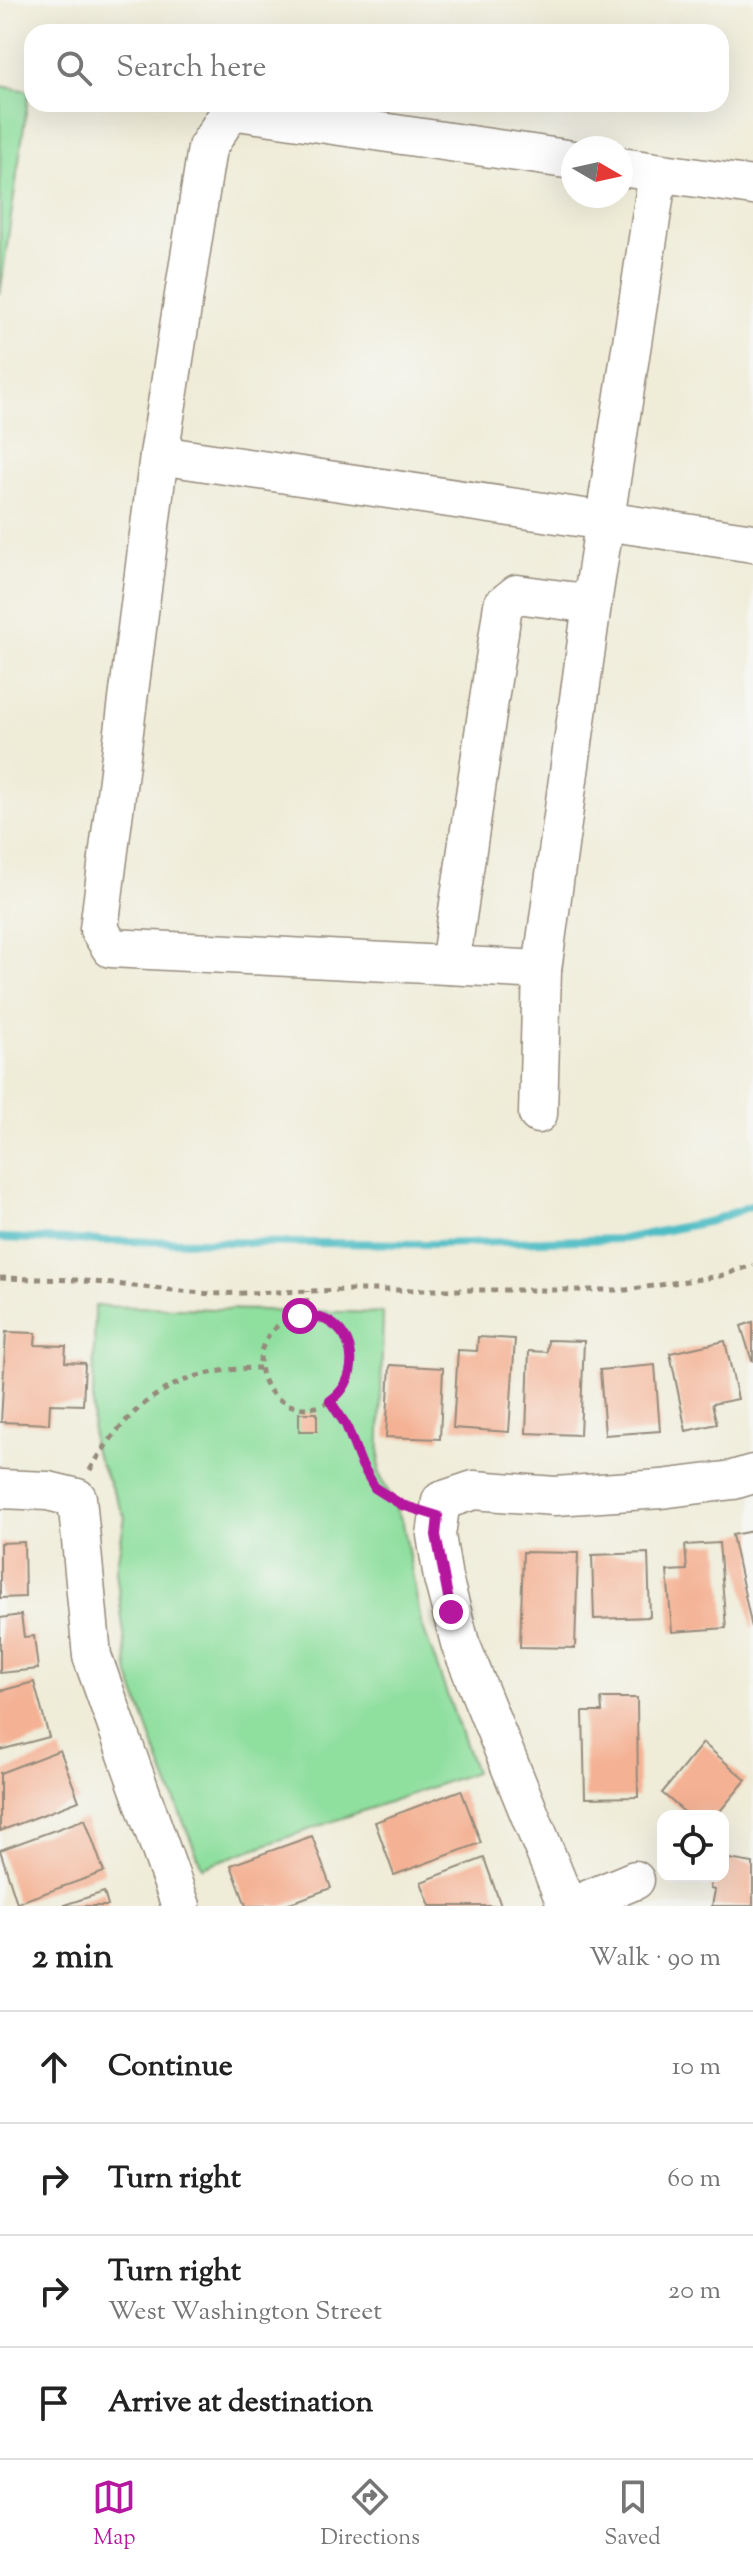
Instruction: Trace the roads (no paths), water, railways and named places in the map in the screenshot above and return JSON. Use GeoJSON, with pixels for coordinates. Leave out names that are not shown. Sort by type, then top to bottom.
{"type":"FeatureCollection","features":[{"type":"Feature","properties":{"kind":"street"},"geometry":{"type":"LineString","coordinates":[[230,112],[207,148],[159,455],[99,929],[111,948],[542,970]]}},
{"type":"Feature","properties":{"kind":"street"},"geometry":{"type":"LineString","coordinates":[[245,112],[561,158]]}},
{"type":"Feature","properties":{"kind":"street"},"geometry":{"type":"LineString","coordinates":[[633,169],[753,186]]}},
{"type":"Feature","properties":{"kind":"street"},"geometry":{"type":"LineString","coordinates":[[538,1114],[542,970],[604,521],[658,173]]}},
{"type":"Feature","properties":{"kind":"street"},"geometry":{"type":"LineString","coordinates":[[159,455],[753,543]]}},
{"type":"Feature","properties":{"kind":"street"},"geometry":{"type":"LineString","coordinates":[[450,965],[503,605],[517,594],[592,604]]}},
{"type":"Feature","properties":{"kind":"street"},"geometry":{"type":"LineString","coordinates":[[635,1880],[570,1906],[460,1643],[438,1549],[439,1508],[474,1490],[555,1496],[661,1489],[733,1480],[753,1474]]}},
{"type":"Feature","properties":{"kind":"street"},"geometry":{"type":"LineString","coordinates":[[0,1489],[48,1491],[77,1498],[92,1656],[181,1906]]}},
{"type":"Feature","properties":{"kind":"waterway"},"geometry":{"type":"LineString","coordinates":[[0,1238],[431,1244],[623,1239],[711,1221],[753,1205]]}}]}
